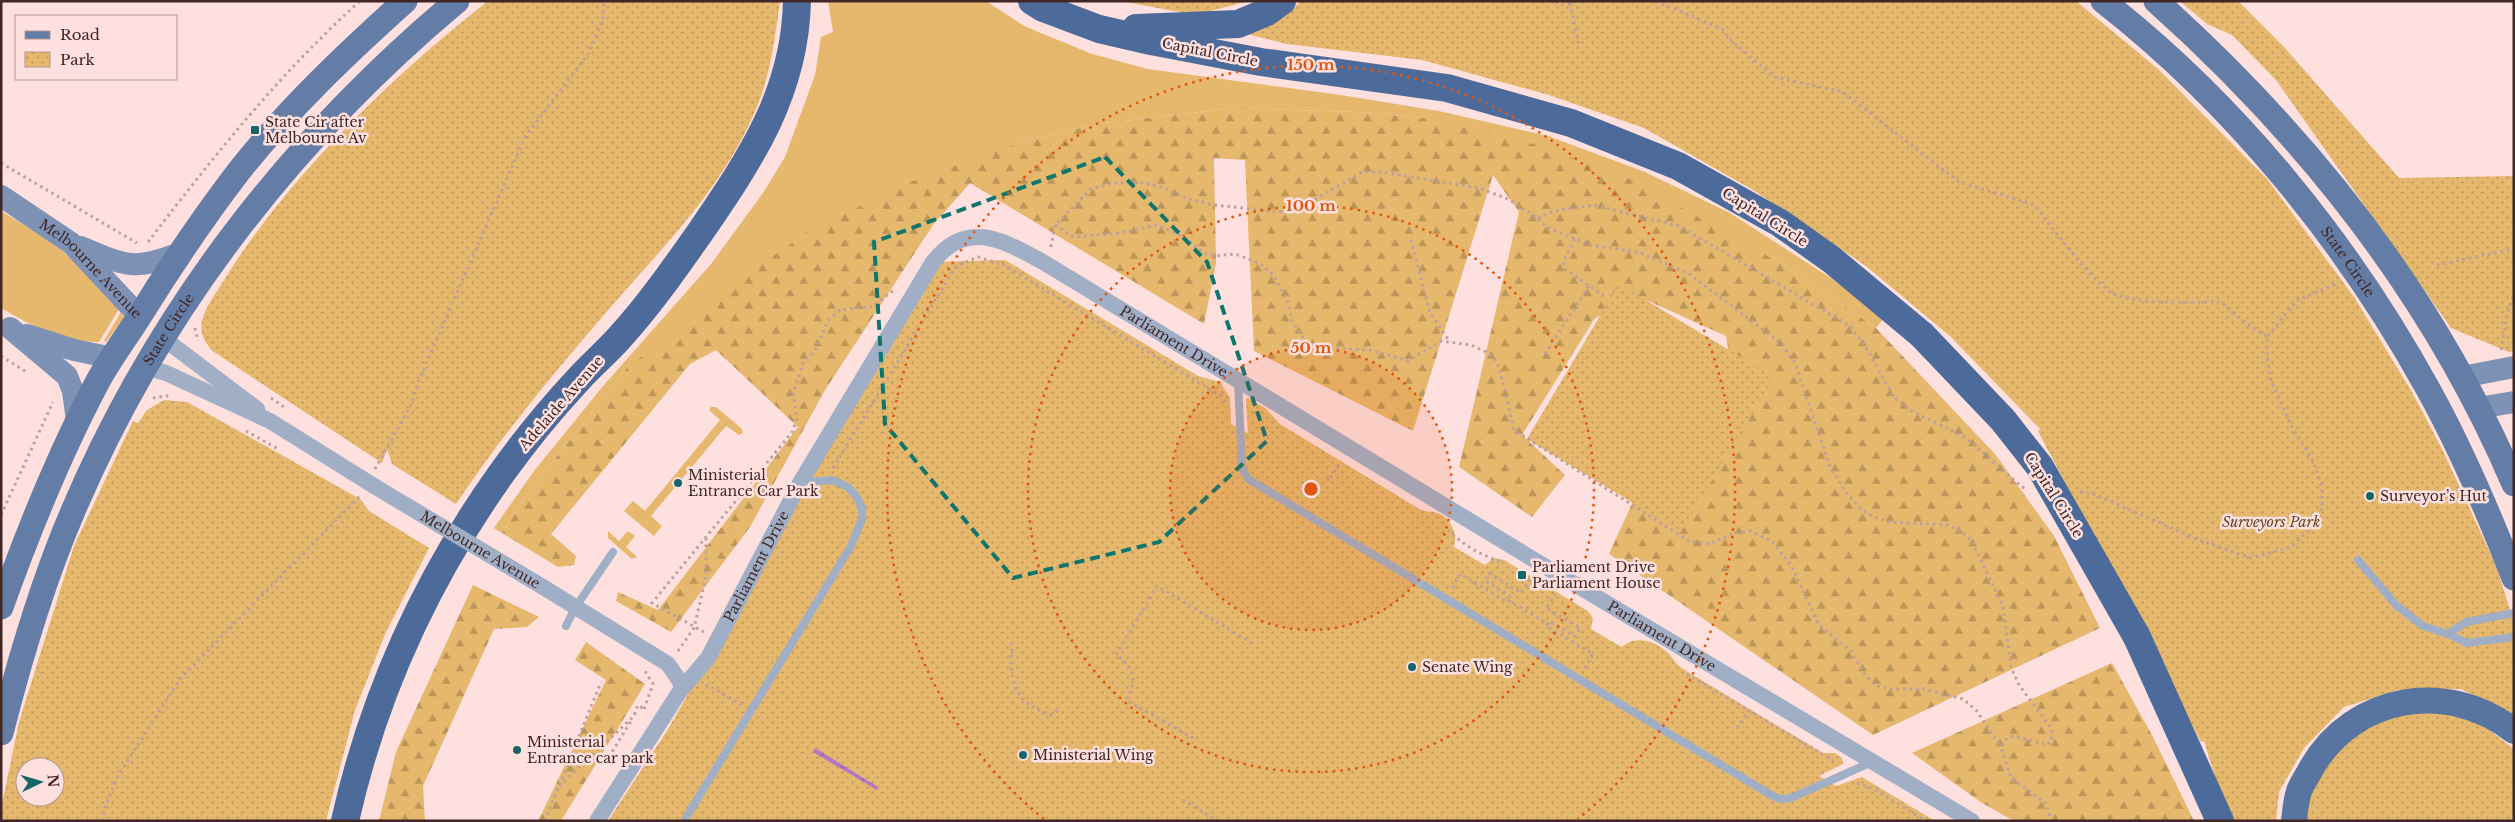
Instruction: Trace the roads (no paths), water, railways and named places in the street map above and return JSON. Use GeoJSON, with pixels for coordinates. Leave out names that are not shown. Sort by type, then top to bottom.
{"type":"FeatureCollection","features":[{"type":"Feature","properties":{"kind":"highway","name":"Adelaide Avenue"},"geometry":{"type":"LineString","coordinates":[[345,821],[367,737],[411,626],[438,573],[468,522],[502,473],[538,426],[577,381],[619,339],[660,290],[755,149],[783,87],[797,29],[797,1]]}},
{"type":"Feature","properties":{"kind":"highway","name":"Capital Circle"},"geometry":{"type":"LineString","coordinates":[[1032,1],[1043,8],[1099,29],[1261,62],[1447,88],[1571,123],[1678,166],[1780,223],[1832,260],[1922,336],[2003,420],[2040,467],[2137,637],[2220,821]]}},
{"type":"Feature","properties":{"kind":"highway"},"geometry":{"type":"LineString","coordinates":[[1099,29],[1238,24],[1268,12],[1282,1]]}},
{"type":"Feature","properties":{"kind":"highway"},"geometry":{"type":"LineString","coordinates":[[2294,821],[2299,790],[2320,754],[2341,730],[2373,711],[2412,701],[2442,701],[2480,711],[2514,731]]}},
{"type":"Feature","properties":{"kind":"main road"},"geometry":{"type":"LineString","coordinates":[[1,606],[26,538],[77,421],[113,358],[180,252],[239,171],[283,120],[352,49],[405,1]]}},
{"type":"Feature","properties":{"kind":"main road","name":"State Circle"},"geometry":{"type":"LineString","coordinates":[[1,733],[18,666],[40,598],[73,511],[109,433],[145,367],[189,295],[241,222],[293,158],[350,98],[410,41],[457,1]]}},
{"type":"Feature","properties":{"kind":"main road"},"geometry":{"type":"LineString","coordinates":[[2156,1],[2206,46],[2266,106],[2322,170],[2374,238],[2421,308],[2462,377],[2514,484]]}},
{"type":"Feature","properties":{"kind":"main road","name":"State Circle"},"geometry":{"type":"LineString","coordinates":[[2108,3],[2171,60],[2222,110],[2266,158],[2318,221],[2368,290],[2444,418],[2486,507],[2514,578]]}},
{"type":"Feature","properties":{"kind":"main road","name":"Melbourne Avenue"},"geometry":{"type":"LineString","coordinates":[[1,196],[71,243],[139,316],[163,338]]}},
{"type":"Feature","properties":{"kind":"main road"},"geometry":{"type":"LineString","coordinates":[[71,243],[116,262],[137,266],[159,261],[180,252]]}},
{"type":"Feature","properties":{"kind":"main road"},"geometry":{"type":"LineString","coordinates":[[6,325],[67,376],[74,391],[77,421]]}},
{"type":"Feature","properties":{"kind":"main road","name":"Melbourne Avenue"},"geometry":{"type":"LineString","coordinates":[[6,325],[74,350],[145,367]]}},
{"type":"Feature","properties":{"kind":"main road"},"geometry":{"type":"LineString","coordinates":[[2428,389],[2508,362]]}},
{"type":"Feature","properties":{"kind":"main road"},"geometry":{"type":"LineString","coordinates":[[2444,418],[2478,408],[2514,402]]}},
{"type":"Feature","properties":{"kind":"street","name":"Parliament Drive"},"geometry":{"type":"LineString","coordinates":[[597,821],[683,686],[708,658],[800,483],[938,255],[950,245],[974,237],[990,237],[1003,240],[1972,821]]}},
{"type":"Feature","properties":{"kind":"street","name":"Melbourne Avenue"},"geometry":{"type":"LineString","coordinates":[[163,338],[243,397],[270,421]]}},
{"type":"Feature","properties":{"kind":"street","name":"Melbourne Avenue"},"geometry":{"type":"LineString","coordinates":[[145,367],[166,373],[270,421],[668,664],[683,686]]}},
{"type":"Feature","properties":{"kind":"lane"},"geometry":{"type":"LineString","coordinates":[[1238,380],[1242,468],[1248,479],[1770,795],[1780,799],[1791,798],[1872,762]]}},
{"type":"Feature","properties":{"kind":"lane"},"geometry":{"type":"LineString","coordinates":[[684,821],[851,546],[862,523],[863,510],[856,496],[848,487],[826,480],[800,483]]}},
{"type":"Feature","properties":{"kind":"lane"},"geometry":{"type":"LineString","coordinates":[[566,626],[575,608],[613,552]]}},
{"type":"Feature","properties":{"kind":"lane"},"geometry":{"type":"LineString","coordinates":[[2358,560],[2396,605],[2423,626],[2448,634],[2467,643],[2514,637]]}},
{"type":"Feature","properties":{"kind":"lane"},"geometry":{"type":"LineString","coordinates":[[2448,634],[2466,622],[2514,613]]}},
{"type":"Feature","properties":{"kind":"water"},"geometry":{"type":"Polygon","coordinates":[[[815,748],[878,787],[877,790],[813,752],[815,748]]]}},
{"type":"Feature","properties":{"kind":"place","name":"State Cir after Melbourne Av"},"geometry":{"type":"Point","coordinates":[255,130]}},
{"type":"Feature","properties":{"kind":"place","name":"Ministerial Entrance Car Park"},"geometry":{"type":"Point","coordinates":[678,483]}},
{"type":"Feature","properties":{"kind":"place","name":"Surveyor’s Hut"},"geometry":{"type":"Point","coordinates":[2370,496]}},
{"type":"Feature","properties":{"kind":"place","name":"Parliament Drive Parliament House"},"geometry":{"type":"Point","coordinates":[1522,575]}},
{"type":"Feature","properties":{"kind":"place","name":"Senate Wing"},"geometry":{"type":"Point","coordinates":[1412,667]}},
{"type":"Feature","properties":{"kind":"place","name":"Ministerial Entrance car park"},"geometry":{"type":"Point","coordinates":[517,750]}},
{"type":"Feature","properties":{"kind":"place","name":"Ministerial Wing"},"geometry":{"type":"Point","coordinates":[1023,755]}},
{"type":"Feature","properties":{"kind":"park label","name":"Surveyors Park"},"geometry":{"type":"Point","coordinates":[2271,522]}}]}
